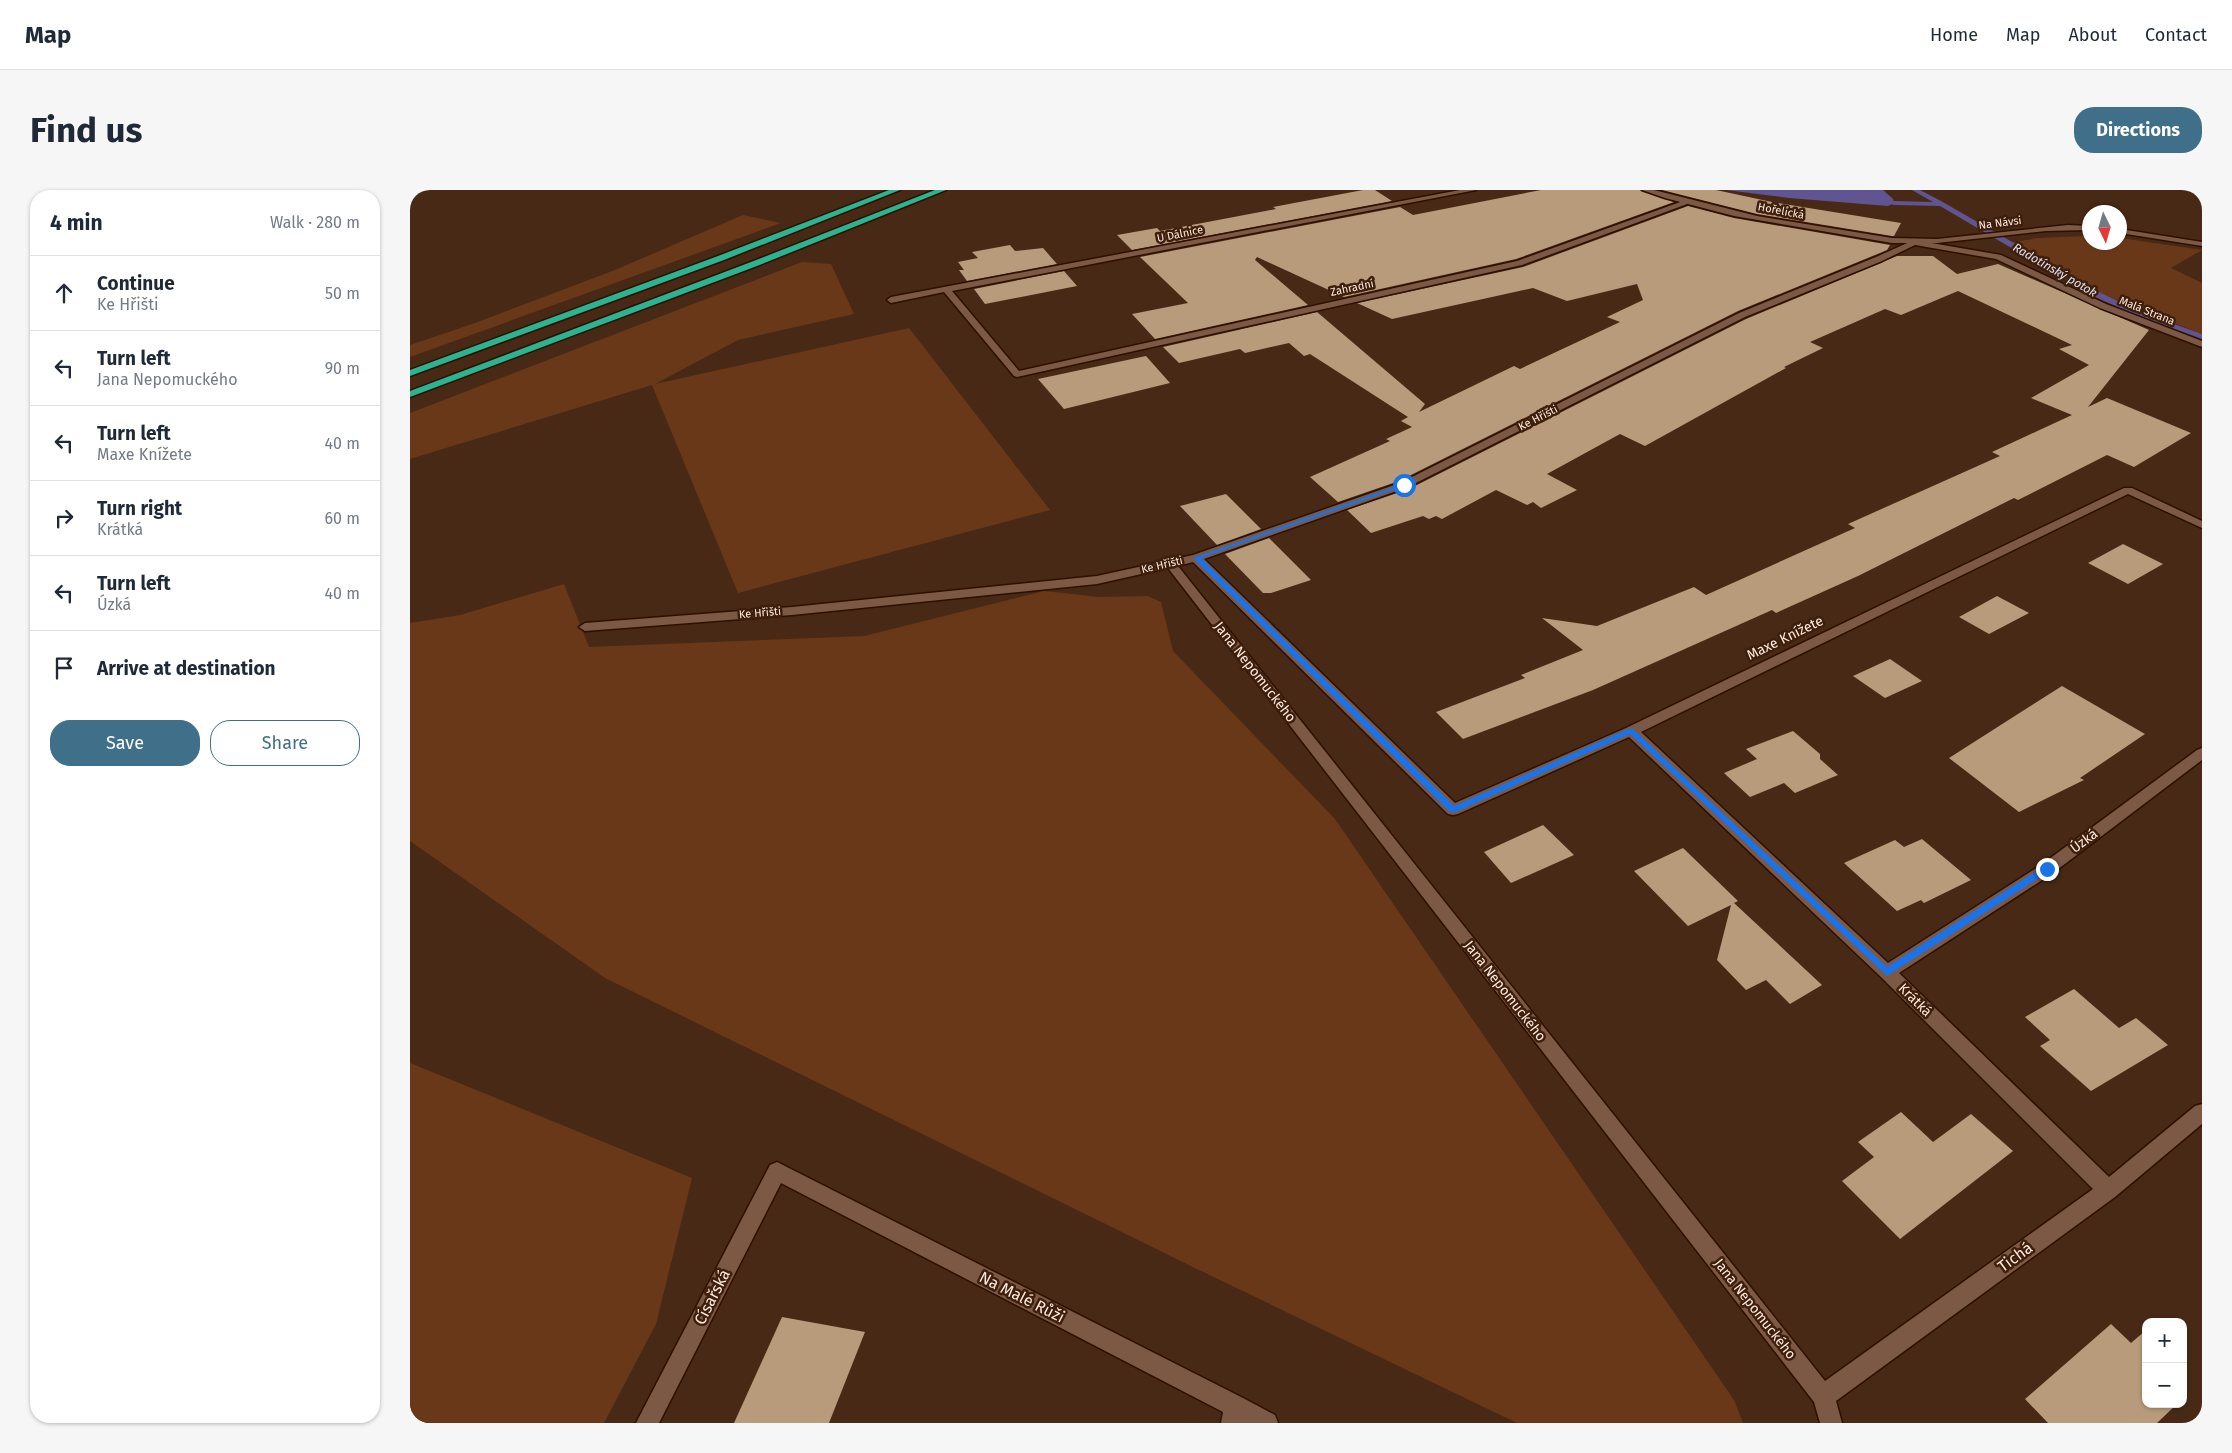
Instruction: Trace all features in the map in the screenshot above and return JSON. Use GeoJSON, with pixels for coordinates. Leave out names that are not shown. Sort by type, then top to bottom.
{"type":"FeatureCollection","features":[{"type":"Feature","properties":{"kind":"highway"},"geometry":{"type":"LineString","coordinates":[[410,373],[712,261],[896,190]]}},
{"type":"Feature","properties":{"kind":"highway"},"geometry":{"type":"LineString","coordinates":[[410,394],[942,190]]}},
{"type":"Feature","properties":{"kind":"street","name":"U Dálnice"},"geometry":{"type":"LineString","coordinates":[[891,300],[1472,190]]}},
{"type":"Feature","properties":{"kind":"street","name":"Hořelická"},"geometry":{"type":"LineString","coordinates":[[1646,190],[1686,204],[1782,224],[1881,240],[1914,242]]}},
{"type":"Feature","properties":{"kind":"street","name":"Zahradní"},"geometry":{"type":"LineString","coordinates":[[947,290],[1017,374],[1519,263],[1686,204]]}},
{"type":"Feature","properties":{"kind":"street","name":"Na Návsi"},"geometry":{"type":"LineString","coordinates":[[1914,242],[1969,239],[2026,231],[2082,228]]}},
{"type":"Feature","properties":{"kind":"street"},"geometry":{"type":"LineString","coordinates":[[2127,232],[2202,244]]}},
{"type":"Feature","properties":{"kind":"street","name":"Malá Strana"},"geometry":{"type":"LineString","coordinates":[[1914,242],[1998,257],[2103,306],[2202,344]]}},
{"type":"Feature","properties":{"kind":"street","name":"Ke Hřišti"},"geometry":{"type":"LineString","coordinates":[[585,627],[792,610],[1097,580],[1196,558],[1404,485],[1742,315],[1879,260],[1893,249],[1904,247],[1914,242]]}},
{"type":"Feature","properties":{"kind":"street","name":"Maxe Knížete"},"geometry":{"type":"LineString","coordinates":[[1196,558],[1453,810],[1631,731],[2128,490],[2202,525]]}},
{"type":"Feature","properties":{"kind":"street","name":"Jana Nepomuckého"},"geometry":{"type":"LineString","coordinates":[[1170,563],[1823,1396],[1831,1423]]}},
{"type":"Feature","properties":{"kind":"street","name":"Krátká"},"geometry":{"type":"LineString","coordinates":[[1631,731],[1887,972],[2108,1190]]}},
{"type":"Feature","properties":{"kind":"street","name":"Úzká"},"geometry":{"type":"LineString","coordinates":[[1887,972],[2047,869],[2202,753]]}},
{"type":"Feature","properties":{"kind":"street","name":"Tichá"},"geometry":{"type":"LineString","coordinates":[[1823,1396],[2108,1190],[2202,1112]]}},
{"type":"Feature","properties":{"kind":"street","name":"Na Malé Růži"},"geometry":{"type":"LineString","coordinates":[[777,1171],[1234,1415],[1267,1423]]}},
{"type":"Feature","properties":{"kind":"street","name":"Císařská"},"geometry":{"type":"LineString","coordinates":[[647,1423],[777,1171]]}},
{"type":"Feature","properties":{"kind":"shaded area"},"geometry":{"type":"Polygon","coordinates":[[[1726,190],[1883,190],[1893,199],[1894,203],[1888,206],[1789,198],[1726,190]]]}},
{"type":"Feature","properties":{"kind":"shaded area"},"geometry":{"type":"Polygon","coordinates":[[[743,215],[781,223],[410,357],[410,345],[475,323],[615,270],[743,215]]]}},
{"type":"Feature","properties":{"kind":"shaded area"},"geometry":{"type":"Polygon","coordinates":[[[2082,236],[2082,250],[2127,250],[2127,239],[2202,250],[2171,268],[2202,283],[2202,334],[2090,290],[2008,243],[2038,238],[2082,236]]]}},
{"type":"Feature","properties":{"kind":"shaded area"},"geometry":{"type":"Polygon","coordinates":[[[802,262],[831,264],[854,314],[738,340],[655,384],[909,328],[1050,510],[738,593],[652,385],[410,459],[410,413],[802,262]]]}},
{"type":"Feature","properties":{"kind":"shaded area"},"geometry":{"type":"Polygon","coordinates":[[[564,584],[589,647],[864,636],[1044,591],[1099,597],[1148,596],[1161,602],[1173,651],[1335,819],[1734,1400],[1743,1423],[1517,1423],[1197,1269],[605,978],[410,841],[410,623],[460,615],[564,584]]]}},
{"type":"Feature","properties":{"kind":"shaded area"},"geometry":{"type":"Polygon","coordinates":[[[410,1063],[692,1178],[656,1324],[604,1423],[410,1423],[410,1063]]]}},
{"type":"Feature","properties":{"kind":"building"},"geometry":{"type":"Polygon","coordinates":[[[1363,190],[1375,190],[1392,201],[1132,250],[1117,235],[1157,228],[1160,231],[1363,190]]]}},
{"type":"Feature","properties":{"kind":"building"},"geometry":{"type":"Polygon","coordinates":[[[1541,190],[1640,190],[1674,202],[1516,259],[1344,297],[1257,257],[1255,260],[1308,305],[1155,339],[1132,314],[1188,303],[1140,257],[1400,207],[1413,215],[1541,190]]]}},
{"type":"Feature","properties":{"kind":"building"},"geometry":{"type":"Polygon","coordinates":[[[1662,190],[1716,190],[1772,202],[1901,223],[1894,236],[1892,236],[1757,214],[1662,190]]]}},
{"type":"Feature","properties":{"kind":"building"},"geometry":{"type":"Polygon","coordinates":[[[1688,206],[1734,218],[1890,245],[1887,250],[1738,311],[1399,481],[1338,502],[1310,477],[1390,441],[1386,439],[1412,427],[1401,421],[1408,417],[1310,354],[1304,356],[1289,343],[1245,353],[1240,349],[1179,363],[1163,347],[1317,312],[1425,404],[1419,412],[1514,366],[1520,369],[1620,322],[1607,317],[1643,300],[1637,284],[1567,301],[1533,288],[1392,319],[1357,303],[1523,267],[1688,206]]]}},
{"type":"Feature","properties":{"kind":"building"},"geometry":{"type":"Polygon","coordinates":[[[1010,245],[1015,251],[1043,248],[1057,264],[967,281],[959,270],[964,270],[958,262],[978,258],[972,252],[1010,245]]]}},
{"type":"Feature","properties":{"kind":"building"},"geometry":{"type":"Polygon","coordinates":[[[1897,256],[1933,256],[1957,274],[1998,264],[2149,330],[2088,407],[2107,398],[2191,433],[2134,467],[2107,455],[2018,500],[2014,498],[1858,576],[1776,613],[1772,610],[1593,690],[1463,739],[1436,712],[1525,678],[1521,675],[1583,650],[1542,618],[1597,626],[1694,587],[1706,595],[1855,528],[1848,524],[2000,456],[1992,452],[2072,415],[2031,398],[2089,365],[2059,349],[2072,345],[1958,291],[1901,315],[1885,309],[1810,342],[1823,348],[1784,367],[1786,368],[1645,446],[1620,434],[1547,474],[1577,490],[1541,508],[1533,502],[1527,505],[1496,490],[1442,519],[1436,516],[1429,519],[1423,516],[1371,533],[1347,510],[1409,489],[1746,319],[1897,256]]]}},
{"type":"Feature","properties":{"kind":"building"},"geometry":{"type":"Polygon","coordinates":[[[1064,271],[1077,286],[985,304],[974,289],[1064,271]]]}},
{"type":"Feature","properties":{"kind":"building"},"geometry":{"type":"Polygon","coordinates":[[[1146,356],[1170,383],[1064,409],[1038,379],[1146,356]]]}},
{"type":"Feature","properties":{"kind":"building"},"geometry":{"type":"Polygon","coordinates":[[[1226,494],[1261,529],[1217,545],[1180,506],[1226,494]]]}},
{"type":"Feature","properties":{"kind":"building"},"geometry":{"type":"Polygon","coordinates":[[[1269,538],[1311,580],[1271,593],[1263,593],[1225,554],[1269,538]]]}},
{"type":"Feature","properties":{"kind":"building"},"geometry":{"type":"Polygon","coordinates":[[[2123,544],[2163,564],[2128,584],[2088,563],[2123,544]]]}},
{"type":"Feature","properties":{"kind":"building"},"geometry":{"type":"Polygon","coordinates":[[[1997,596],[2029,613],[1989,634],[1959,617],[1997,596]]]}},
{"type":"Feature","properties":{"kind":"building"},"geometry":{"type":"Polygon","coordinates":[[[1890,659],[1922,681],[1885,698],[1853,676],[1890,659]]]}},
{"type":"Feature","properties":{"kind":"building"},"geometry":{"type":"Polygon","coordinates":[[[2062,686],[2145,734],[2080,778],[2084,780],[2019,812],[1949,758],[2062,686]]]}},
{"type":"Feature","properties":{"kind":"building"},"geometry":{"type":"Polygon","coordinates":[[[1793,731],[1820,754],[1820,759],[1838,775],[1795,793],[1784,783],[1750,797],[1724,773],[1757,759],[1746,749],[1793,731]]]}},
{"type":"Feature","properties":{"kind":"building"},"geometry":{"type":"Polygon","coordinates":[[[1543,825],[1574,855],[1511,883],[1484,852],[1543,825]]]}},
{"type":"Feature","properties":{"kind":"building"},"geometry":{"type":"Polygon","coordinates":[[[1922,839],[1971,880],[1924,903],[1921,900],[1897,911],[1844,863],[1895,840],[1904,847],[1922,839]]]}},
{"type":"Feature","properties":{"kind":"building"},"geometry":{"type":"Polygon","coordinates":[[[1683,848],[1738,901],[1734,903],[1822,985],[1790,1004],[1766,980],[1746,990],[1717,960],[1731,905],[1688,926],[1634,871],[1683,848]]]}},
{"type":"Feature","properties":{"kind":"building"},"geometry":{"type":"Polygon","coordinates":[[[2074,989],[2119,1028],[2136,1018],[2168,1045],[2091,1091],[2040,1046],[2050,1040],[2025,1017],[2074,989]]]}},
{"type":"Feature","properties":{"kind":"building"},"geometry":{"type":"Polygon","coordinates":[[[1901,1112],[1933,1142],[1971,1114],[2013,1151],[1900,1239],[1842,1181],[1874,1157],[1858,1142],[1901,1112]]]}},
{"type":"Feature","properties":{"kind":"building"},"geometry":{"type":"Polygon","coordinates":[[[782,1317],[865,1332],[829,1423],[734,1423],[782,1317]]]}},
{"type":"Feature","properties":{"kind":"building"},"geometry":{"type":"Polygon","coordinates":[[[2111,1324],[2131,1343],[2142,1333],[2142,1408],[2173,1408],[2157,1423],[2048,1423],[2025,1399],[2111,1324]]]}},
{"type":"Feature","properties":{"kind":"waterway","name":"Radotínský potok"},"geometry":{"type":"LineString","coordinates":[[1915,190],[2096,294],[2135,312],[2202,337]]}},
{"type":"Feature","properties":{"kind":"waterway"},"geometry":{"type":"LineString","coordinates":[[1877,200],[1894,203],[1939,204]]}},
{"type":"Feature","properties":{"kind":"route"},"geometry":{"type":"LineString","coordinates":[[1404,485],[1196,558],[1453,810],[1631,731],[1887,972],[2047,869]]}}]}
